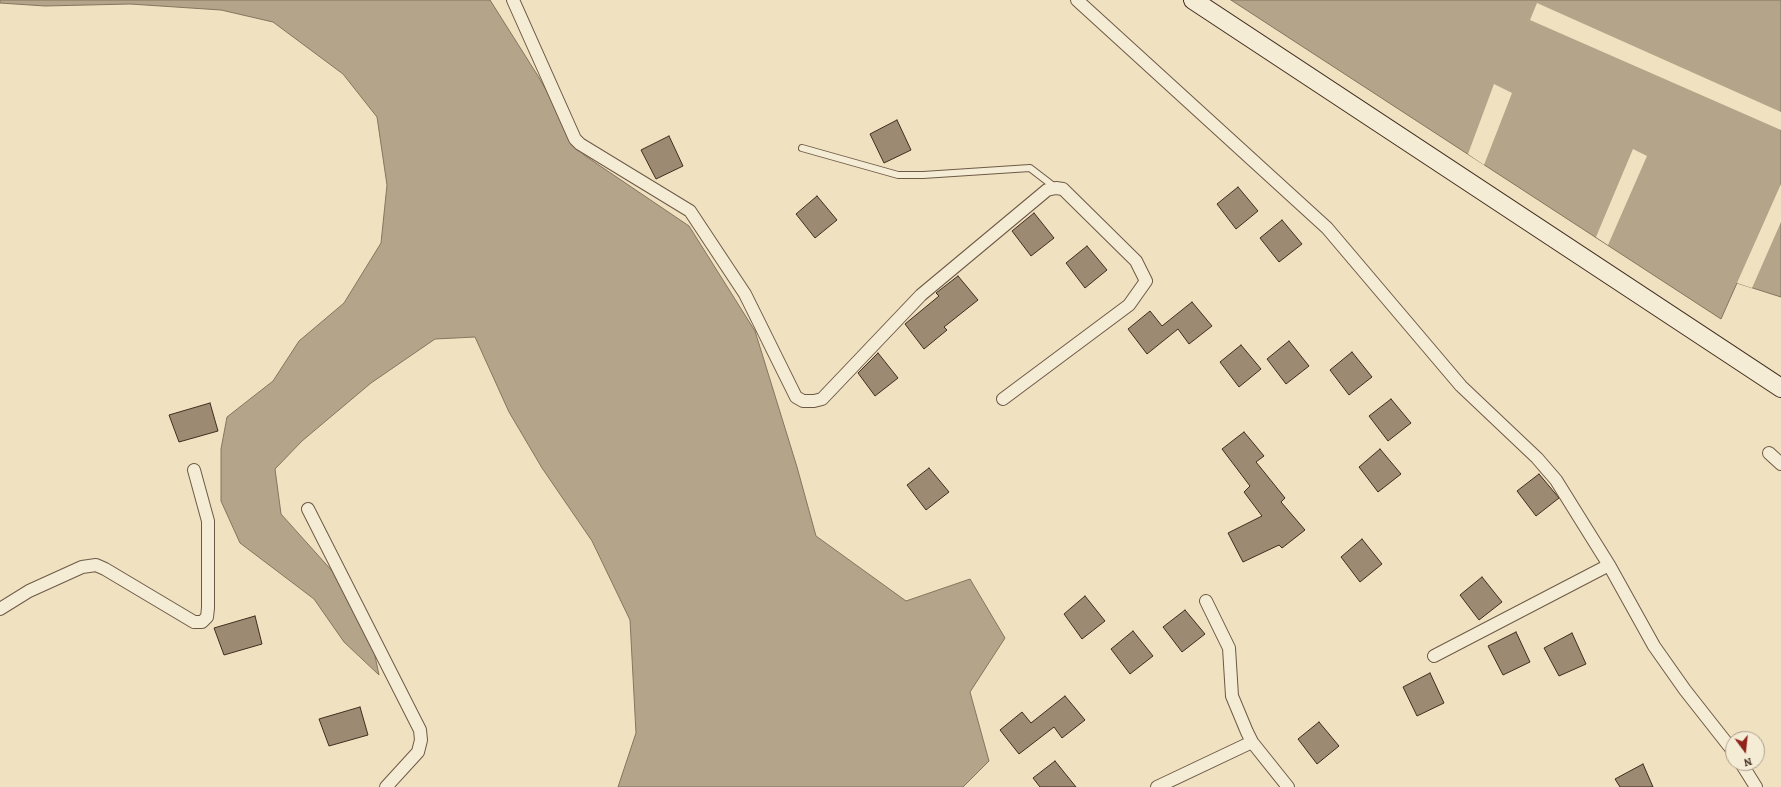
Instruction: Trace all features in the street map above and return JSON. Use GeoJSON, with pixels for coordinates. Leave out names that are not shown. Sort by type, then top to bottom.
{"type":"FeatureCollection","features":[{"type":"Feature","properties":{"kind":"street"},"geometry":{"type":"LineString","coordinates":[[513,0],[575,139],[580,144],[690,211],[744,294],[796,397],[803,401],[822,399],[921,295],[1047,190],[1056,188],[1063,190],[1136,261],[1146,281],[1130,305],[1002,399]]}},
{"type":"Feature","properties":{"kind":"street"},"geometry":{"type":"LineString","coordinates":[[1077,0],[1327,228],[1460,386],[1537,458],[1556,480],[1609,565],[1654,646],[1685,690],[1725,741]]}},
{"type":"Feature","properties":{"kind":"street"},"geometry":{"type":"LineString","coordinates":[[1193,0],[1781,388]]}},
{"type":"Feature","properties":{"kind":"street"},"geometry":{"type":"LineString","coordinates":[[1769,453],[1781,464]]}},
{"type":"Feature","properties":{"kind":"street"},"geometry":{"type":"LineString","coordinates":[[0,609],[29,592],[82,567],[96,565],[194,622],[202,622],[207,617],[208,608],[208,521],[194,470]]}},
{"type":"Feature","properties":{"kind":"street"},"geometry":{"type":"LineString","coordinates":[[308,509],[420,730],[421,740],[418,752],[386,787]]}},
{"type":"Feature","properties":{"kind":"street"},"geometry":{"type":"LineString","coordinates":[[1434,656],[1609,565]]}},
{"type":"Feature","properties":{"kind":"street"},"geometry":{"type":"LineString","coordinates":[[1206,600],[1229,648],[1232,696],[1252,742],[1288,787]]}},
{"type":"Feature","properties":{"kind":"street"},"geometry":{"type":"LineString","coordinates":[[1157,787],[1252,742]]}},
{"type":"Feature","properties":{"kind":"street"},"geometry":{"type":"LineString","coordinates":[[1746,771],[1756,787]]}},
{"type":"Feature","properties":{"kind":"lane"},"geometry":{"type":"LineString","coordinates":[[802,148],[898,175],[923,175],[1030,168],[1056,188]]}},
{"type":"Feature","properties":{"kind":"shaded area"},"geometry":{"type":"Polygon","coordinates":[[[0,0],[490,0],[538,76],[584,155],[689,226],[755,331],[797,467],[816,536],[906,601],[970,579],[1005,638],[970,692],[989,761],[963,787],[618,787],[636,733],[630,620],[592,541],[542,468],[509,412],[475,337],[435,339],[371,383],[302,441],[275,469],[281,514],[342,582],[371,637],[379,675],[344,642],[314,599],[240,543],[221,501],[221,449],[227,417],[273,381],[299,341],[344,303],[381,243],[387,185],[377,117],[343,74],[273,22],[221,10],[130,4],[45,6],[0,3],[0,0]]]}},
{"type":"Feature","properties":{"kind":"shaded area"},"geometry":{"type":"Polygon","coordinates":[[[1231,0],[1781,0],[1781,297],[1737,283],[1721,319],[1231,0]]]}},
{"type":"Feature","properties":{"kind":"pier"},"geometry":{"type":"Polygon","coordinates":[[[1537,3],[1781,112],[1781,130],[1530,20],[1537,3]]]}},
{"type":"Feature","properties":{"kind":"pier"},"geometry":{"type":"Polygon","coordinates":[[[1494,84],[1512,93],[1484,165],[1468,154],[1494,84]]]}},
{"type":"Feature","properties":{"kind":"pier"},"geometry":{"type":"Polygon","coordinates":[[[1633,149],[1647,156],[1608,245],[1596,237],[1633,149]]]}},
{"type":"Feature","properties":{"kind":"pier"},"geometry":{"type":"Polygon","coordinates":[[[1781,184],[1781,222],[1752,288],[1737,283],[1781,184]]]}},
{"type":"Feature","properties":{"kind":"building"},"geometry":{"type":"Polygon","coordinates":[[[897,120],[911,150],[884,163],[870,134],[897,120]]]}},
{"type":"Feature","properties":{"kind":"building"},"geometry":{"type":"Polygon","coordinates":[[[669,136],[683,166],[656,179],[641,150],[669,136]]]}},
{"type":"Feature","properties":{"kind":"building"},"geometry":{"type":"Polygon","coordinates":[[[1238,187],[1258,211],[1236,229],[1217,204],[1238,187]]]}},
{"type":"Feature","properties":{"kind":"building"},"geometry":{"type":"Polygon","coordinates":[[[817,196],[837,220],[815,238],[796,214],[817,196]]]}},
{"type":"Feature","properties":{"kind":"building"},"geometry":{"type":"Polygon","coordinates":[[[1034,213],[1054,238],[1031,256],[1012,231],[1034,213]]]}},
{"type":"Feature","properties":{"kind":"building"},"geometry":{"type":"Polygon","coordinates":[[[1282,220],[1302,244],[1279,262],[1260,238],[1282,220]]]}},
{"type":"Feature","properties":{"kind":"building"},"geometry":{"type":"Polygon","coordinates":[[[1087,246],[1107,270],[1085,288],[1066,263],[1087,246]]]}},
{"type":"Feature","properties":{"kind":"building"},"geometry":{"type":"Polygon","coordinates":[[[958,276],[978,300],[944,327],[947,330],[924,349],[905,324],[939,296],[936,293],[958,276]]]}},
{"type":"Feature","properties":{"kind":"building"},"geometry":{"type":"Polygon","coordinates":[[[1192,302],[1212,326],[1189,344],[1178,329],[1147,354],[1128,329],[1150,311],[1162,326],[1192,302]]]}},
{"type":"Feature","properties":{"kind":"building"},"geometry":{"type":"Polygon","coordinates":[[[1289,341],[1309,366],[1286,384],[1267,359],[1289,341]]]}},
{"type":"Feature","properties":{"kind":"building"},"geometry":{"type":"Polygon","coordinates":[[[1241,345],[1261,369],[1239,387],[1220,362],[1241,345]]]}},
{"type":"Feature","properties":{"kind":"building"},"geometry":{"type":"Polygon","coordinates":[[[1352,352],[1372,377],[1349,395],[1330,370],[1352,352]]]}},
{"type":"Feature","properties":{"kind":"building"},"geometry":{"type":"Polygon","coordinates":[[[878,353],[898,378],[875,396],[858,373],[878,353]]]}},
{"type":"Feature","properties":{"kind":"building"},"geometry":{"type":"Polygon","coordinates":[[[1391,399],[1411,423],[1388,441],[1369,416],[1391,399]]]}},
{"type":"Feature","properties":{"kind":"building"},"geometry":{"type":"Polygon","coordinates":[[[210,403],[218,431],[179,442],[169,415],[210,403]]]}},
{"type":"Feature","properties":{"kind":"building"},"geometry":{"type":"Polygon","coordinates":[[[1244,432],[1264,456],[1256,462],[1285,498],[1281,502],[1305,530],[1282,548],[1279,545],[1243,562],[1228,533],[1262,516],[1244,492],[1250,486],[1222,449],[1244,432]]]}},
{"type":"Feature","properties":{"kind":"building"},"geometry":{"type":"Polygon","coordinates":[[[1380,449],[1401,474],[1378,492],[1359,467],[1380,449]]]}},
{"type":"Feature","properties":{"kind":"building"},"geometry":{"type":"Polygon","coordinates":[[[929,468],[949,492],[926,510],[907,485],[929,468]]]}},
{"type":"Feature","properties":{"kind":"building"},"geometry":{"type":"Polygon","coordinates":[[[1539,474],[1559,498],[1536,516],[1517,491],[1539,474]]]}},
{"type":"Feature","properties":{"kind":"building"},"geometry":{"type":"Polygon","coordinates":[[[1362,539],[1382,564],[1360,582],[1341,557],[1362,539]]]}},
{"type":"Feature","properties":{"kind":"building"},"geometry":{"type":"Polygon","coordinates":[[[1482,577],[1502,602],[1479,620],[1460,595],[1482,577]]]}},
{"type":"Feature","properties":{"kind":"building"},"geometry":{"type":"Polygon","coordinates":[[[1085,596],[1105,621],[1082,639],[1064,614],[1085,596]]]}},
{"type":"Feature","properties":{"kind":"building"},"geometry":{"type":"Polygon","coordinates":[[[1185,610],[1205,634],[1182,652],[1163,627],[1185,610]]]}},
{"type":"Feature","properties":{"kind":"building"},"geometry":{"type":"Polygon","coordinates":[[[255,616],[262,644],[224,655],[214,628],[255,616]]]}},
{"type":"Feature","properties":{"kind":"building"},"geometry":{"type":"Polygon","coordinates":[[[1133,631],[1153,656],[1130,674],[1111,649],[1133,631]]]}},
{"type":"Feature","properties":{"kind":"building"},"geometry":{"type":"Polygon","coordinates":[[[1516,632],[1530,662],[1503,675],[1488,646],[1516,632]]]}},
{"type":"Feature","properties":{"kind":"building"},"geometry":{"type":"Polygon","coordinates":[[[1572,633],[1586,664],[1559,676],[1544,648],[1572,633]]]}},
{"type":"Feature","properties":{"kind":"building"},"geometry":{"type":"Polygon","coordinates":[[[1430,673],[1444,703],[1417,716],[1403,687],[1430,673]]]}},
{"type":"Feature","properties":{"kind":"building"},"geometry":{"type":"Polygon","coordinates":[[[1065,696],[1085,720],[1062,738],[1054,727],[1019,754],[1000,730],[1022,712],[1031,723],[1065,696]]]}},
{"type":"Feature","properties":{"kind":"building"},"geometry":{"type":"Polygon","coordinates":[[[360,707],[368,735],[329,746],[319,719],[360,707]]]}},
{"type":"Feature","properties":{"kind":"building"},"geometry":{"type":"Polygon","coordinates":[[[1319,722],[1339,746],[1317,764],[1298,739],[1319,722]]]}},
{"type":"Feature","properties":{"kind":"building"},"geometry":{"type":"Polygon","coordinates":[[[1055,761],[1076,787],[1040,787],[1033,778],[1055,761]]]}},
{"type":"Feature","properties":{"kind":"building"},"geometry":{"type":"Polygon","coordinates":[[[1643,764],[1653,787],[1620,787],[1615,779],[1643,764]]]}}]}
